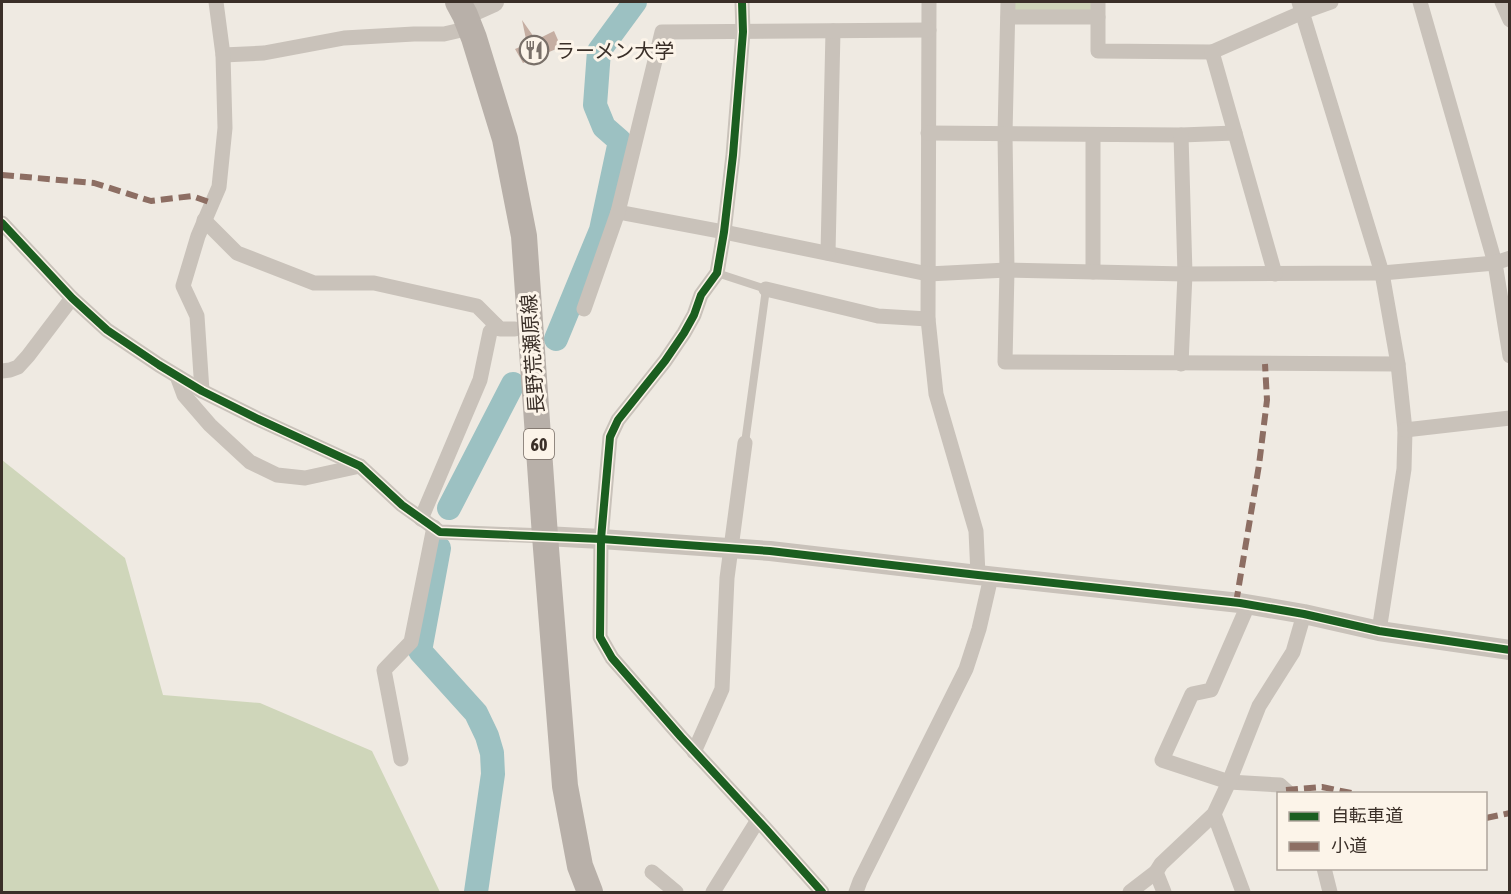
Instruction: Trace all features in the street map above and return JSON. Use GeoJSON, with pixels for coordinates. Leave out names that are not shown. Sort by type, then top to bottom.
{"type":"FeatureCollection","features":[{"type":"Feature","properties":{"kind":"main road","name":"長野荒瀬原線"},"geometry":{"type":"LineString","coordinates":[[465,15],[505,139],[524,236],[565,786],[580,866],[590,892]]}},
{"type":"Feature","properties":{"kind":"street"},"geometry":{"type":"LineString","coordinates":[[202,391],[197,316],[183,286],[198,236],[219,187],[225,128],[223,56],[216,2]]}},
{"type":"Feature","properties":{"kind":"street"},"geometry":{"type":"LineString","coordinates":[[223,56],[264,52],[344,38],[444,34],[465,15],[494,2]]}},
{"type":"Feature","properties":{"kind":"street"},"geometry":{"type":"LineString","coordinates":[[742,2],[743,32],[733,155],[717,273],[701,295],[684,333],[618,420],[610,437],[601,539],[600,637],[612,658],[822,892]]}},
{"type":"Feature","properties":{"kind":"street"},"geometry":{"type":"LineString","coordinates":[[856,892],[966,669],[979,629],[985,576],[976,531],[936,394],[928,319],[929,2]]}},
{"type":"Feature","properties":{"kind":"street"},"geometry":{"type":"LineString","coordinates":[[1331,2],[1301,7],[1212,52],[1098,51],[1098,9],[1008,9],[1005,134],[1007,270],[1005,362],[1398,364]]}},
{"type":"Feature","properties":{"kind":"street"},"geometry":{"type":"LineString","coordinates":[[1420,2],[1502,260],[1509,356]]}},
{"type":"Feature","properties":{"kind":"street"},"geometry":{"type":"LineString","coordinates":[[1505,2],[1509,20]]}},
{"type":"Feature","properties":{"kind":"street"},"geometry":{"type":"LineString","coordinates":[[1301,7],[1382,273],[1398,364],[1405,430],[1404,469],[1379,631]]}},
{"type":"Feature","properties":{"kind":"street"},"geometry":{"type":"LineString","coordinates":[[584,309],[618,212],[662,32],[929,30]]}},
{"type":"Feature","properties":{"kind":"street"},"geometry":{"type":"LineString","coordinates":[[828,253],[832,31]]}},
{"type":"Feature","properties":{"kind":"street"},"geometry":{"type":"LineString","coordinates":[[1212,52],[1275,274]]}},
{"type":"Feature","properties":{"kind":"street"},"geometry":{"type":"LineString","coordinates":[[928,133],[1093,135],[1235,133]]}},
{"type":"Feature","properties":{"kind":"street"},"geometry":{"type":"LineString","coordinates":[[1093,135],[1093,272]]}},
{"type":"Feature","properties":{"kind":"street"},"geometry":{"type":"LineString","coordinates":[[1181,135],[1185,274],[1181,364]]}},
{"type":"Feature","properties":{"kind":"street"},"geometry":{"type":"LineString","coordinates":[[618,212],[928,274],[1007,270],[1185,274],[1382,273],[1502,260]]}},
{"type":"Feature","properties":{"kind":"street"},"geometry":{"type":"LineString","coordinates":[[204,220],[237,253],[314,283],[374,283],[477,306],[500,329],[516,329]]}},
{"type":"Feature","properties":{"kind":"street"},"geometry":{"type":"LineString","coordinates":[[2,223],[72,298],[107,330],[202,391],[360,466],[402,505],[440,532],[601,539],[770,551],[1248,605],[1304,614],[1379,631],[1509,650]]}},
{"type":"Feature","properties":{"kind":"street"},"geometry":{"type":"LineString","coordinates":[[766,289],[878,316],[928,319]]}},
{"type":"Feature","properties":{"kind":"street"},"geometry":{"type":"LineString","coordinates":[[2,371],[18,367],[72,298]]}},
{"type":"Feature","properties":{"kind":"street"},"geometry":{"type":"LineString","coordinates":[[401,759],[384,670],[411,642],[428,523],[480,380],[490,332],[496,325]]}},
{"type":"Feature","properties":{"kind":"street"},"geometry":{"type":"LineString","coordinates":[[177,376],[184,395],[210,425],[250,462],[277,475],[305,478],[360,466]]}},
{"type":"Feature","properties":{"kind":"street"},"geometry":{"type":"LineString","coordinates":[[1405,430],[1509,418]]}},
{"type":"Feature","properties":{"kind":"street"},"geometry":{"type":"LineString","coordinates":[[694,752],[722,689],[727,578],[745,443]]}},
{"type":"Feature","properties":{"kind":"street"},"geometry":{"type":"LineString","coordinates":[[1248,605],[1211,690],[1192,694],[1162,760],[1229,782],[1280,785],[1288,792]]}},
{"type":"Feature","properties":{"kind":"street"},"geometry":{"type":"LineString","coordinates":[[1131,892],[1156,872],[1161,864],[1214,814],[1259,706],[1293,652],[1304,614]]}},
{"type":"Feature","properties":{"kind":"street"},"geometry":{"type":"LineString","coordinates":[[1214,814],[1243,892]]}},
{"type":"Feature","properties":{"kind":"street"},"geometry":{"type":"LineString","coordinates":[[713,892],[758,820]]}},
{"type":"Feature","properties":{"kind":"street"},"geometry":{"type":"LineString","coordinates":[[1324,870],[1330,892]]}},
{"type":"Feature","properties":{"kind":"street"},"geometry":{"type":"LineString","coordinates":[[1156,872],[1164,892]]}},
{"type":"Feature","properties":{"kind":"street"},"geometry":{"type":"LineString","coordinates":[[652,873],[676,892]]}},
{"type":"Feature","properties":{"kind":"lane"},"geometry":{"type":"LineString","coordinates":[[717,273],[766,289],[745,443]]}},
{"type":"Feature","properties":{"kind":"green space"},"geometry":{"type":"Polygon","coordinates":[[[1011,2],[1091,2],[1091,14],[1012,14],[1011,2]]]}},
{"type":"Feature","properties":{"kind":"green space"},"geometry":{"type":"Polygon","coordinates":[[[2,460],[125,558],[163,695],[260,703],[372,751],[440,892],[2,892],[2,460]]]}},
{"type":"Feature","properties":{"kind":"building"},"geometry":{"type":"Polygon","coordinates":[[[522,20],[536,40],[554,31],[561,47],[523,63],[515,49],[527,44],[522,20]]]}},
{"type":"Feature","properties":{"kind":"waterway"},"geometry":{"type":"LineString","coordinates":[[556,339],[601,230],[620,141],[604,127],[595,105],[599,51],[635,2]]}},
{"type":"Feature","properties":{"kind":"waterway"},"geometry":{"type":"LineString","coordinates":[[449,508],[513,384]]}},
{"type":"Feature","properties":{"kind":"waterway"},"geometry":{"type":"LineString","coordinates":[[439,548],[420,651],[476,713],[492,753],[493,774],[476,892]]}},
{"type":"Feature","properties":{"kind":"marked path"},"geometry":{"type":"LineString","coordinates":[[2,175],[94,183],[151,201],[192,196],[212,203]]}},
{"type":"Feature","properties":{"kind":"marked path"},"geometry":{"type":"LineString","coordinates":[[1236,603],[1259,465],[1267,400],[1265,364]]}},
{"type":"Feature","properties":{"kind":"marked path"},"geometry":{"type":"LineString","coordinates":[[1286,790],[1322,787],[1346,792]]}},
{"type":"Feature","properties":{"kind":"marked path"},"geometry":{"type":"LineString","coordinates":[[1487,818],[1510,813]]}},
{"type":"Feature","properties":{"kind":"cycle path"},"geometry":{"type":"LineString","coordinates":[[742,2],[743,32],[733,155],[717,273],[701,295],[684,333],[618,420],[610,437],[601,539],[600,637],[612,658],[822,892]]}},
{"type":"Feature","properties":{"kind":"cycle path"},"geometry":{"type":"LineString","coordinates":[[2,223],[72,298],[107,330],[202,391],[360,466],[402,505],[440,532],[601,539],[770,551],[1240,603],[1304,614],[1379,631],[1510,650]]}},
{"type":"Feature","properties":{"kind":"place","name":"ラーメン大学"},"geometry":{"type":"Point","coordinates":[534,50]}}]}
